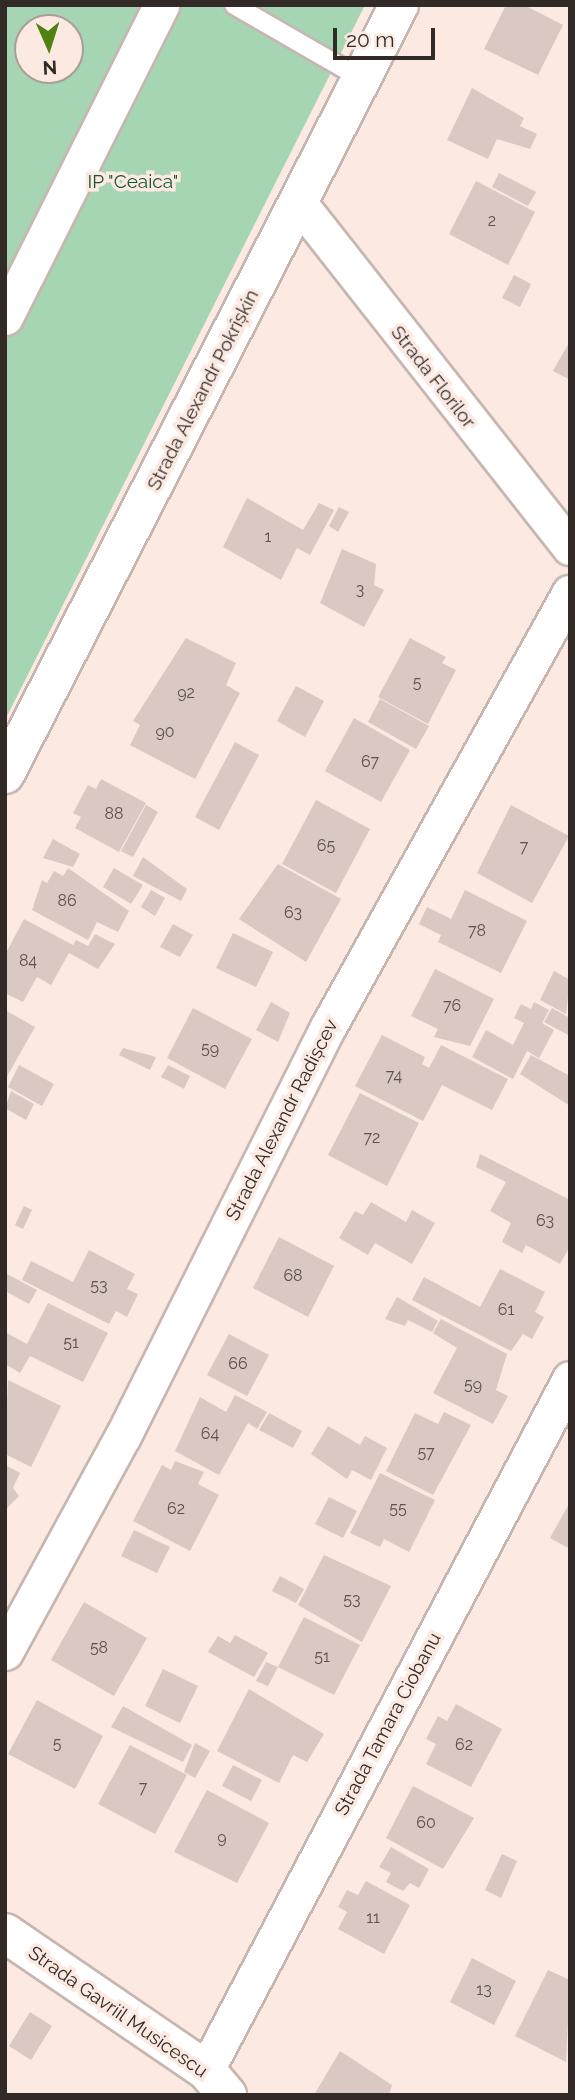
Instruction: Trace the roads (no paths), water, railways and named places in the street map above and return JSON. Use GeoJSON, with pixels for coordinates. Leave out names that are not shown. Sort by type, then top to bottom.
{"type":"FeatureCollection","features":[{"type":"Feature","properties":{"kind":"street"},"geometry":{"type":"LineString","coordinates":[[5,317],[160,5]]}},
{"type":"Feature","properties":{"kind":"street","name":"Strada Alexandr Pokrîșkin"},"geometry":{"type":"LineString","coordinates":[[5,774],[399,5]]}},
{"type":"Feature","properties":{"kind":"street","name":"Strada Florilor"},"geometry":{"type":"LineString","coordinates":[[299,203],[570,547]]}},
{"type":"Feature","properties":{"kind":"street","name":"Strada Alexandr Radișcev"},"geometry":{"type":"LineString","coordinates":[[5,1652],[123,1436],[328,1027],[570,593]]}},
{"type":"Feature","properties":{"kind":"street","name":"Strada Tamara Ciobanu"},"geometry":{"type":"LineString","coordinates":[[216,2082],[570,1379]]}},
{"type":"Feature","properties":{"kind":"street","name":"Strada Gavriil Musicescu"},"geometry":{"type":"LineString","coordinates":[[5,1933],[216,2082]]}},
{"type":"Feature","properties":{"kind":"lane"},"geometry":{"type":"LineString","coordinates":[[234,5],[362,79]]}},
{"type":"Feature","properties":{"kind":"park label","name":"IP \"Ceaica\""},"geometry":{"type":"Point","coordinates":[133,182]}}]}
